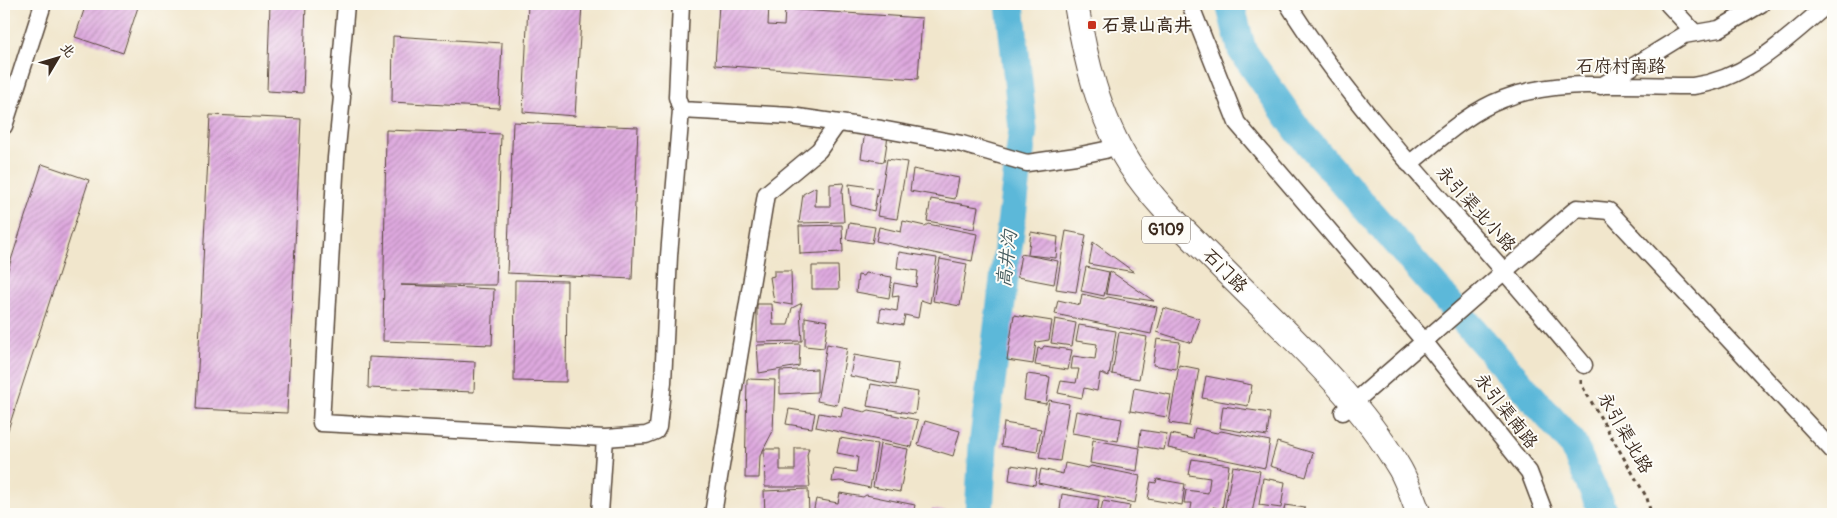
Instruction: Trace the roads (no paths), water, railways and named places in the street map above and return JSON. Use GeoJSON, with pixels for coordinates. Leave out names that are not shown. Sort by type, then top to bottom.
{"type":"FeatureCollection","features":[{"type":"Feature","properties":{"kind":"highway","name":"石门路"},"geometry":{"type":"LineString","coordinates":[[1062,4],[1068,41],[1090,117],[1112,147],[1179,226],[1348,407],[1400,470],[1419,514]]}},
{"type":"Feature","properties":{"kind":"highway","name":"石门路"},"geometry":{"type":"LineString","coordinates":[[1076,4],[1089,69],[1104,113],[1112,147]]}},
{"type":"Feature","properties":{"kind":"highway","name":"石门路"},"geometry":{"type":"LineString","coordinates":[[1348,407],[1385,473],[1403,514]]}},
{"type":"Feature","properties":{"kind":"street"},"geometry":{"type":"LineString","coordinates":[[4,126],[43,4]]}},
{"type":"Feature","properties":{"kind":"street"},"geometry":{"type":"LineString","coordinates":[[346,4],[339,87],[342,97],[336,158],[321,423],[605,438],[646,435],[656,432],[658,427],[681,110],[677,97],[681,4]]}},
{"type":"Feature","properties":{"kind":"street","name":"永引渠南路"},"geometry":{"type":"LineString","coordinates":[[1190,4],[1237,123],[1423,340],[1529,472],[1545,514]]}},
{"type":"Feature","properties":{"kind":"street","name":"永引渠北小路"},"geometry":{"type":"LineString","coordinates":[[1288,4],[1330,67],[1499,275],[1348,407]]}},
{"type":"Feature","properties":{"kind":"street"},"geometry":{"type":"LineString","coordinates":[[1668,4],[1695,33]]}},
{"type":"Feature","properties":{"kind":"street"},"geometry":{"type":"LineString","coordinates":[[1601,86],[1684,35],[1718,28],[1761,4]]}},
{"type":"Feature","properties":{"kind":"street","name":"石府村南路"},"geometry":{"type":"LineString","coordinates":[[1409,164],[1476,113],[1503,99],[1541,89],[1576,85],[1693,86],[1709,84],[1725,78],[1753,65],[1828,4]]}},
{"type":"Feature","properties":{"kind":"street"},"geometry":{"type":"LineString","coordinates":[[681,110],[791,116],[881,129],[962,144],[1027,163],[1059,160],[1112,147]]}},
{"type":"Feature","properties":{"kind":"street"},"geometry":{"type":"LineString","coordinates":[[714,514],[766,194],[819,150],[838,123]]}},
{"type":"Feature","properties":{"kind":"street"},"geometry":{"type":"LineString","coordinates":[[1584,365],[1499,275],[1577,208],[1609,211],[1833,450]]}},
{"type":"Feature","properties":{"kind":"street"},"geometry":{"type":"LineString","coordinates":[[600,514],[605,438]]}},
{"type":"Feature","properties":{"kind":"waterway","name":"高井沟"},"geometry":{"type":"LineString","coordinates":[[979,514],[983,446],[1023,129],[1010,4]]}},
{"type":"Feature","properties":{"kind":"waterway"},"geometry":{"type":"LineString","coordinates":[[1230,4],[1242,50],[1300,133],[1572,443],[1604,514]]}},
{"type":"Feature","properties":{"kind":"place","name":"石景山高井"},"geometry":{"type":"Point","coordinates":[1092,25]}}]}
